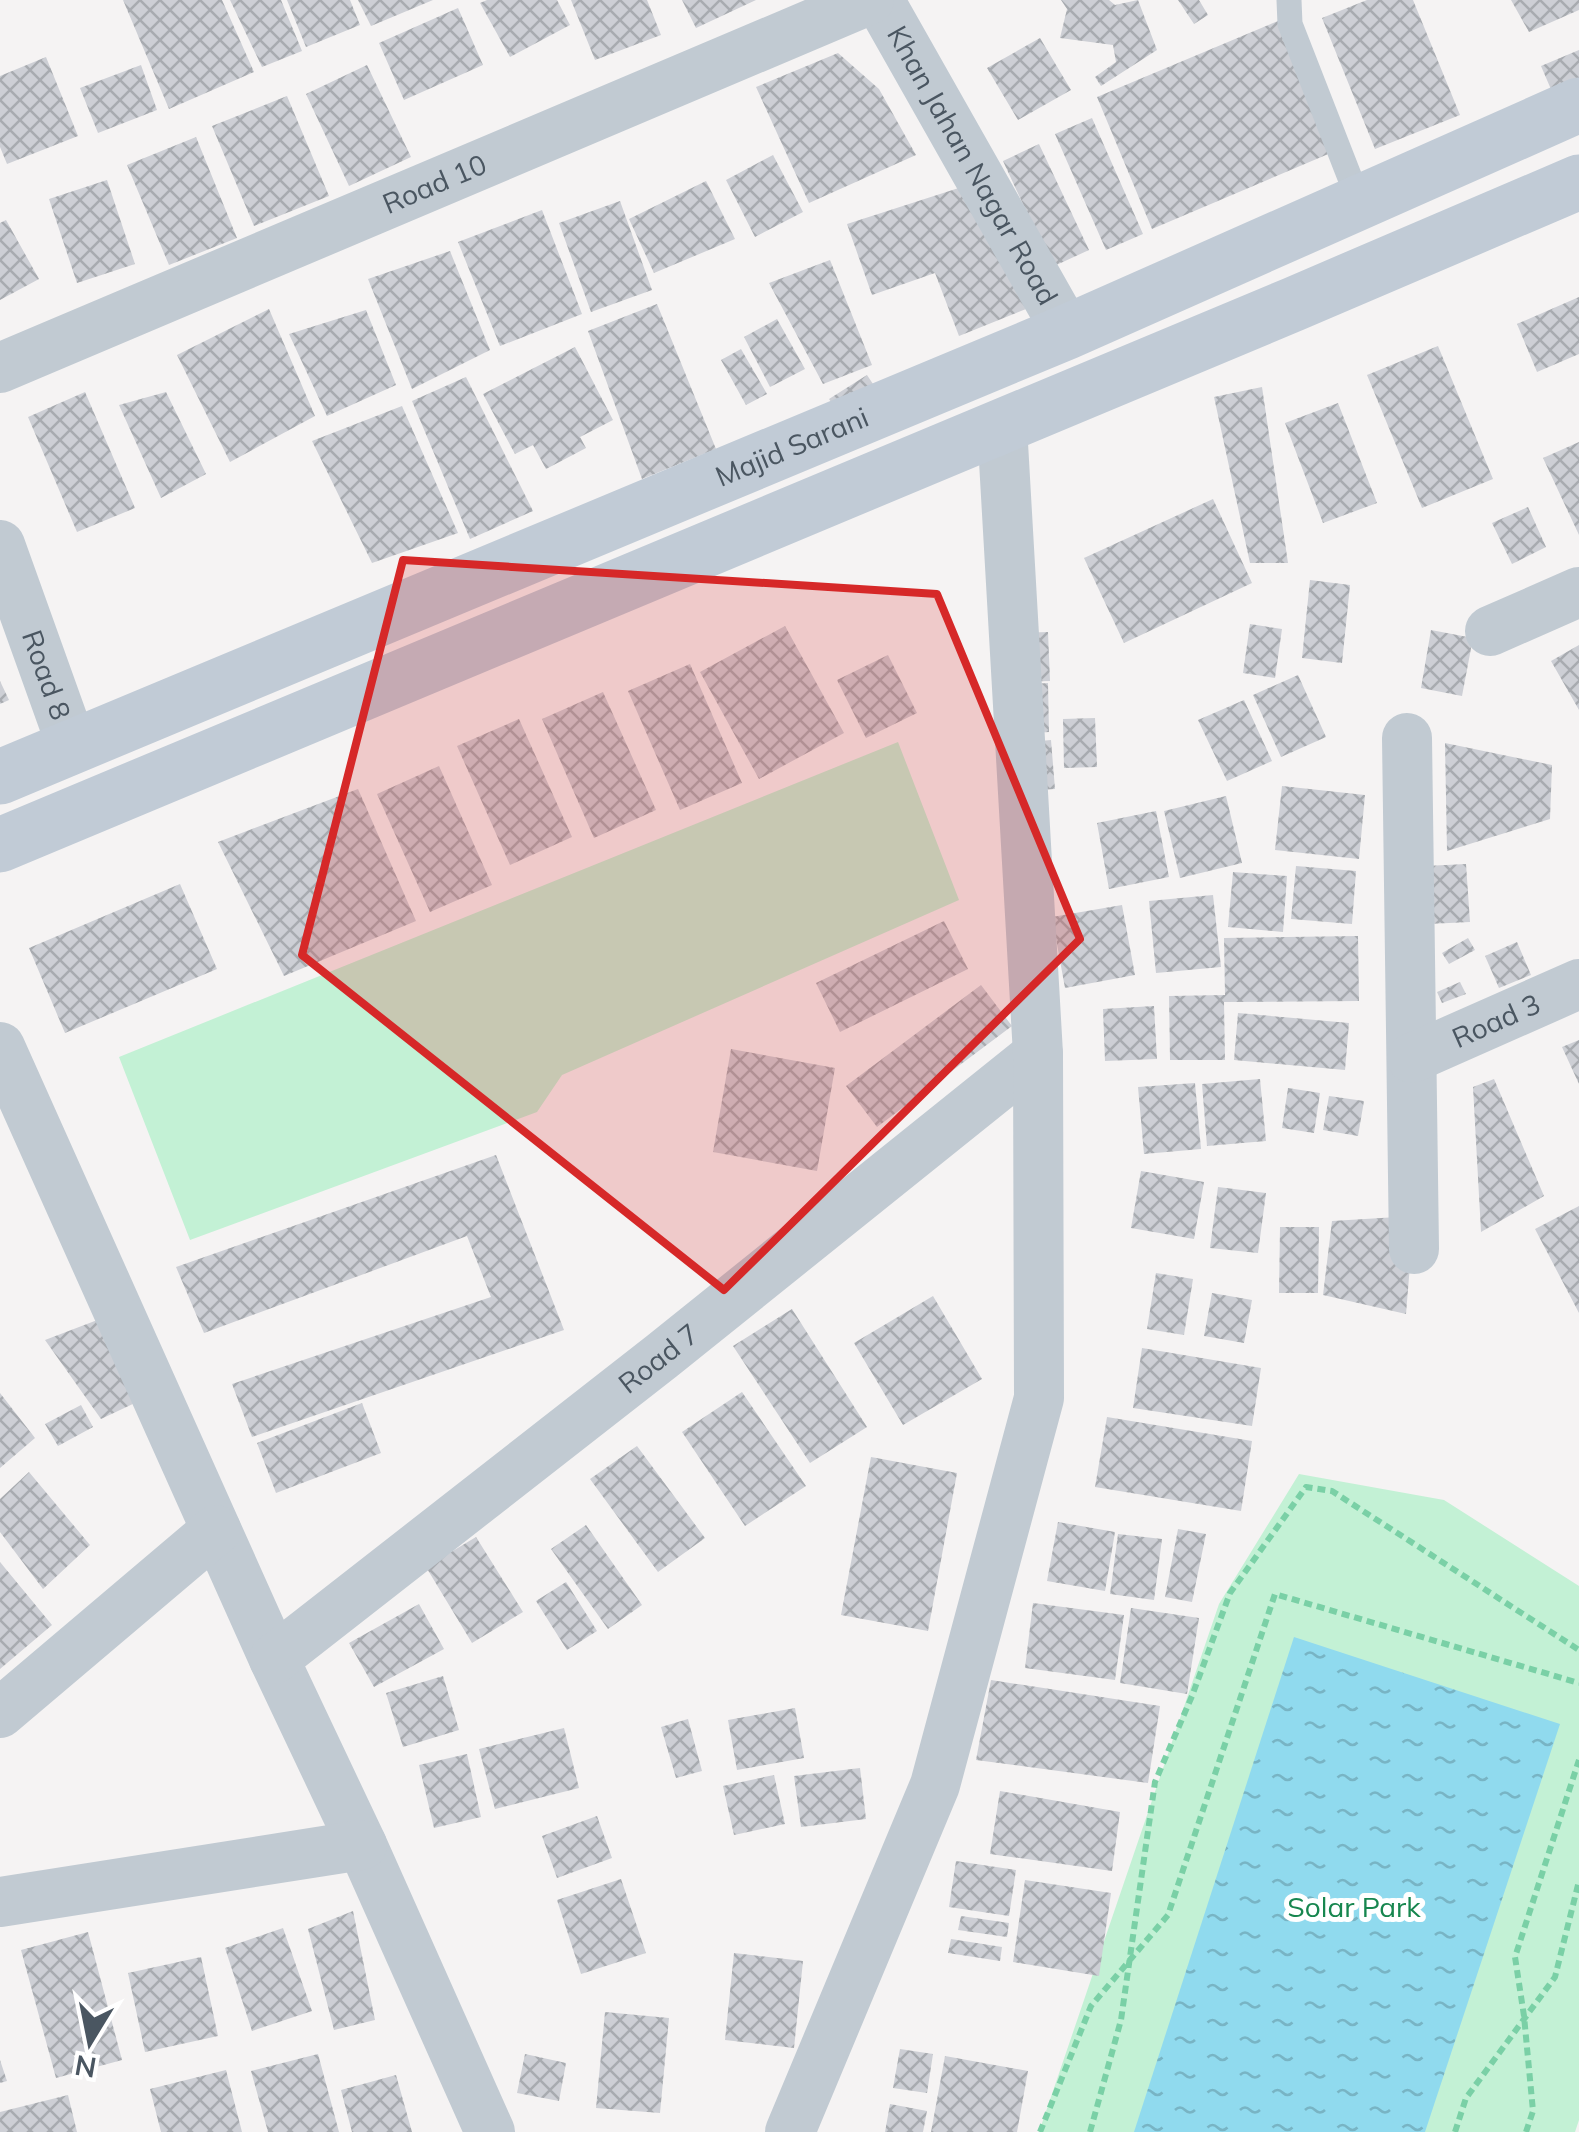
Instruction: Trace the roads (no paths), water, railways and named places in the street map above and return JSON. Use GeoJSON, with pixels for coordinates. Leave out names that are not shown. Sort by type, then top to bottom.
{"type":"FeatureCollection","features":[{"type":"Feature","properties":{"kind":"main road","name":"Majid Sarani"},"geometry":{"type":"LineString","coordinates":[[0,776],[1067,332],[1579,104]]}},
{"type":"Feature","properties":{"kind":"main road"},"geometry":{"type":"LineString","coordinates":[[0,845],[1579,182]]}},
{"type":"Feature","properties":{"kind":"street","name":"Road 10"},"geometry":{"type":"LineString","coordinates":[[0,368],[869,0]]}},
{"type":"Feature","properties":{"kind":"street","name":"Khan Jahan Nagar Road"},"geometry":{"type":"LineString","coordinates":[[879,0],[1067,332]]}},
{"type":"Feature","properties":{"kind":"street"},"geometry":{"type":"LineString","coordinates":[[786,2131],[935,1784],[1039,1398],[1038,1054],[1002,426]]}},
{"type":"Feature","properties":{"kind":"street","name":"Road 8"},"geometry":{"type":"LineString","coordinates":[[0,545],[72,746]]}},
{"type":"Feature","properties":{"kind":"street"},"geometry":{"type":"LineString","coordinates":[[1490,630],[1579,592]]}},
{"type":"Feature","properties":{"kind":"street"},"geometry":{"type":"LineString","coordinates":[[1407,738],[1414,1248]]}},
{"type":"Feature","properties":{"kind":"street","name":"Road 3"},"geometry":{"type":"LineString","coordinates":[[1412,1058],[1579,984]]}},
{"type":"Feature","properties":{"kind":"street"},"geometry":{"type":"LineString","coordinates":[[0,1047],[490,2132]]}},
{"type":"Feature","properties":{"kind":"street","name":"Road 7"},"geometry":{"type":"LineString","coordinates":[[274,1659],[662,1356],[1038,1054]]}},
{"type":"Feature","properties":{"kind":"street"},"geometry":{"type":"LineString","coordinates":[[0,1713],[216,1530]]}},
{"type":"Feature","properties":{"kind":"street"},"geometry":{"type":"LineString","coordinates":[[0,1902],[362,1846]]}},
{"type":"Feature","properties":{"kind":"lane"},"geometry":{"type":"LineString","coordinates":[[1289,0],[1290,24],[1359,201]]}},
{"type":"Feature","properties":{"kind":"water"},"geometry":{"type":"Polygon","coordinates":[[[1294,1637],[1560,1724],[1425,2132],[1134,2132],[1294,1637]]]}},
{"type":"Feature","properties":{"kind":"park label","name":"Solar Park"},"geometry":{"type":"Point","coordinates":[1354,1907]}}]}
